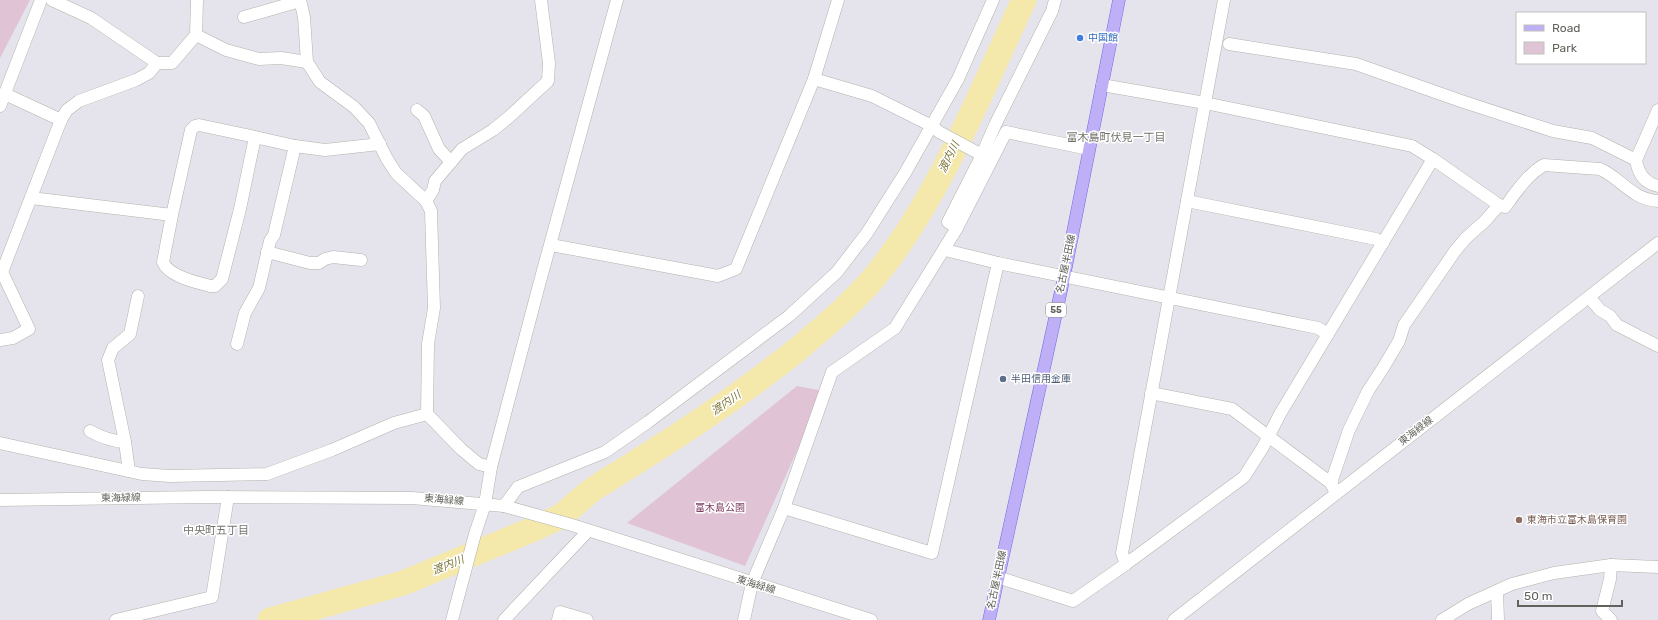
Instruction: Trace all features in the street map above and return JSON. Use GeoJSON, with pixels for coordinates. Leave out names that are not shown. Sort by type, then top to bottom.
{"type":"FeatureCollection","features":[{"type":"Feature","properties":{"kind":"main road","name":"名古屋半田線"},"geometry":{"type":"LineString","coordinates":[[989,620],[997,577],[1064,277],[1119,0]]}},
{"type":"Feature","properties":{"kind":"street"},"geometry":{"type":"LineString","coordinates":[[0,106],[41,0]]}},
{"type":"Feature","properties":{"kind":"street"},"geometry":{"type":"LineString","coordinates":[[52,0],[91,18],[157,63],[172,63],[196,35],[197,0]]}},
{"type":"Feature","properties":{"kind":"street"},"geometry":{"type":"LineString","coordinates":[[426,201],[433,190],[436,181],[462,149],[493,130],[548,81],[549,63],[541,0]]}},
{"type":"Feature","properties":{"kind":"street"},"geometry":{"type":"LineString","coordinates":[[452,620],[462,588],[475,534],[485,504],[491,467],[617,0]]}},
{"type":"Feature","properties":{"kind":"street"},"geometry":{"type":"LineString","coordinates":[[550,244],[718,276],[736,269],[814,79],[838,0]]}},
{"type":"Feature","properties":{"kind":"street"},"geometry":{"type":"LineString","coordinates":[[504,506],[518,487],[605,452],[648,422],[789,316],[837,272],[871,226],[935,129],[993,0]]}},
{"type":"Feature","properties":{"kind":"street"},"geometry":{"type":"LineString","coordinates":[[957,228],[948,222],[982,155],[1056,0]]}},
{"type":"Feature","properties":{"kind":"street"},"geometry":{"type":"LineString","coordinates":[[1126,564],[1122,553],[1224,0]]}},
{"type":"Feature","properties":{"kind":"street"},"geometry":{"type":"LineString","coordinates":[[244,17],[300,1],[304,17],[307,62],[320,82],[354,107],[369,123],[387,159],[396,173],[426,201],[431,211],[434,308],[428,344],[427,414],[461,449],[479,464],[491,467]]}},
{"type":"Feature","properties":{"kind":"street"},"geometry":{"type":"LineString","coordinates":[[196,35],[226,50],[259,59],[281,58],[307,62]]}},
{"type":"Feature","properties":{"kind":"street"},"geometry":{"type":"LineString","coordinates":[[1229,44],[1356,64],[1461,101],[1553,131],[1592,138],[1636,160]]}},
{"type":"Feature","properties":{"kind":"street"},"geometry":{"type":"LineString","coordinates":[[0,340],[13,338],[29,329],[1,272],[61,120],[67,110],[79,101],[136,80],[149,73],[157,63]]}},
{"type":"Feature","properties":{"kind":"street"},"geometry":{"type":"LineString","coordinates":[[814,79],[872,96],[982,155]]}},
{"type":"Feature","properties":{"kind":"street"},"geometry":{"type":"LineString","coordinates":[[1102,85],[1205,103],[1412,146],[1433,159],[1499,206],[1505,207],[1529,177],[1544,165],[1600,169],[1608,173],[1635,195],[1658,201]]}},
{"type":"Feature","properties":{"kind":"street"},"geometry":{"type":"LineString","coordinates":[[5,94],[61,120]]}},
{"type":"Feature","properties":{"kind":"street"},"geometry":{"type":"LineString","coordinates":[[418,110],[424,116],[439,149],[451,162]]}},
{"type":"Feature","properties":{"kind":"street"},"geometry":{"type":"LineString","coordinates":[[1658,110],[1636,160],[1637,169],[1643,178],[1653,185],[1658,186]]}},
{"type":"Feature","properties":{"kind":"street"},"geometry":{"type":"LineString","coordinates":[[255,137],[240,209],[222,279],[215,286],[210,286],[171,272],[165,268],[163,262],[191,130],[194,126],[199,125],[255,137],[295,146],[325,150],[380,144]]}},
{"type":"Feature","properties":{"kind":"street"},"geometry":{"type":"LineString","coordinates":[[744,620],[752,583],[784,508],[832,372],[895,328],[945,250],[1006,132],[1089,149]]}},
{"type":"Feature","properties":{"kind":"street"},"geometry":{"type":"LineString","coordinates":[[237,344],[245,313],[259,288],[270,241],[274,235],[295,146]]}},
{"type":"Feature","properties":{"kind":"street"},"geometry":{"type":"LineString","coordinates":[[997,577],[1073,601],[1244,477],[1269,436],[1280,414],[1433,159]]}},
{"type":"Feature","properties":{"kind":"street"},"geometry":{"type":"LineString","coordinates":[[31,198],[172,214]]}},
{"type":"Feature","properties":{"kind":"street"},"geometry":{"type":"LineString","coordinates":[[1187,201],[1376,239],[1383,243]]}},
{"type":"Feature","properties":{"kind":"street"},"geometry":{"type":"LineString","coordinates":[[1151,393],[1232,409],[1269,436],[1334,488],[1348,430],[1368,391],[1399,341],[1404,325],[1466,238],[1499,206]]}},
{"type":"Feature","properties":{"kind":"street","name":"東海緑線"},"geometry":{"type":"LineString","coordinates":[[1174,620],[1334,488],[1589,297],[1658,243]]}},
{"type":"Feature","properties":{"kind":"street"},"geometry":{"type":"LineString","coordinates":[[945,250],[998,264],[1318,328],[1328,334]]}},
{"type":"Feature","properties":{"kind":"street"},"geometry":{"type":"LineString","coordinates":[[267,252],[310,263],[319,263],[325,259],[333,257],[361,260]]}},
{"type":"Feature","properties":{"kind":"street"},"geometry":{"type":"LineString","coordinates":[[784,508],[932,553],[998,264]]}},
{"type":"Feature","properties":{"kind":"street"},"geometry":{"type":"LineString","coordinates":[[129,471],[125,442],[108,360],[113,348],[130,334],[138,296]]}},
{"type":"Feature","properties":{"kind":"street"},"geometry":{"type":"LineString","coordinates":[[1589,297],[1600,310],[1610,316],[1617,325],[1658,346]]}},
{"type":"Feature","properties":{"kind":"street"},"geometry":{"type":"LineString","coordinates":[[0,443],[142,474],[170,476],[267,474],[332,450],[394,424],[427,414]]}},
{"type":"Feature","properties":{"kind":"street"},"geometry":{"type":"LineString","coordinates":[[90,431],[98,436],[125,442]]}},
{"type":"Feature","properties":{"kind":"street"},"geometry":{"type":"LineString","coordinates":[[116,620],[212,597],[228,497]]}},
{"type":"Feature","properties":{"kind":"street","name":"東海緑線"},"geometry":{"type":"LineString","coordinates":[[0,500],[228,497],[412,498],[504,506],[572,525],[871,620]]}},
{"type":"Feature","properties":{"kind":"street"},"geometry":{"type":"LineString","coordinates":[[504,620],[588,531]]}},
{"type":"Feature","properties":{"kind":"street"},"geometry":{"type":"LineString","coordinates":[[1611,565],[1610,579],[1602,611],[1611,620]]}},
{"type":"Feature","properties":{"kind":"street"},"geometry":{"type":"LineString","coordinates":[[1442,620],[1468,604],[1512,584],[1554,573],[1611,565],[1658,567]]}},
{"type":"Feature","properties":{"kind":"street"},"geometry":{"type":"LineString","coordinates":[[1497,591],[1498,620]]}},
{"type":"Feature","properties":{"kind":"street"},"geometry":{"type":"LineString","coordinates":[[558,620],[560,612],[587,620]]}},
{"type":"Feature","properties":{"kind":"green space"},"geometry":{"type":"Polygon","coordinates":[[[0,0],[30,0],[0,58],[0,0]]]}},
{"type":"Feature","properties":{"kind":"green space","name":"富木島公園"},"geometry":{"type":"Polygon","coordinates":[[[797,386],[824,391],[745,566],[627,523],[797,386]]]}},
{"type":"Feature","properties":{"kind":"waterway","name":"渡内川"},"geometry":{"type":"LineString","coordinates":[[270,620],[403,583],[555,519],[564,514],[596,487],[702,420],[798,349],[833,319],[866,287],[876,276],[906,234],[944,170],[1024,0]]}},
{"type":"Feature","properties":{"kind":"place","name":"中国館"},"geometry":{"type":"Point","coordinates":[1080,38]}},
{"type":"Feature","properties":{"kind":"place","name":"半田信用金庫"},"geometry":{"type":"Point","coordinates":[1003,379]}},
{"type":"Feature","properties":{"kind":"place","name":"東海市立富木島保育園"},"geometry":{"type":"Point","coordinates":[1519,520]}},
{"type":"Feature","properties":{"kind":"district","name":"富木島町伏見一丁目"},"geometry":{"type":"Point","coordinates":[1116,137]}},
{"type":"Feature","properties":{"kind":"district","name":"中央町五丁目"},"geometry":{"type":"Point","coordinates":[216,530]}}]}
